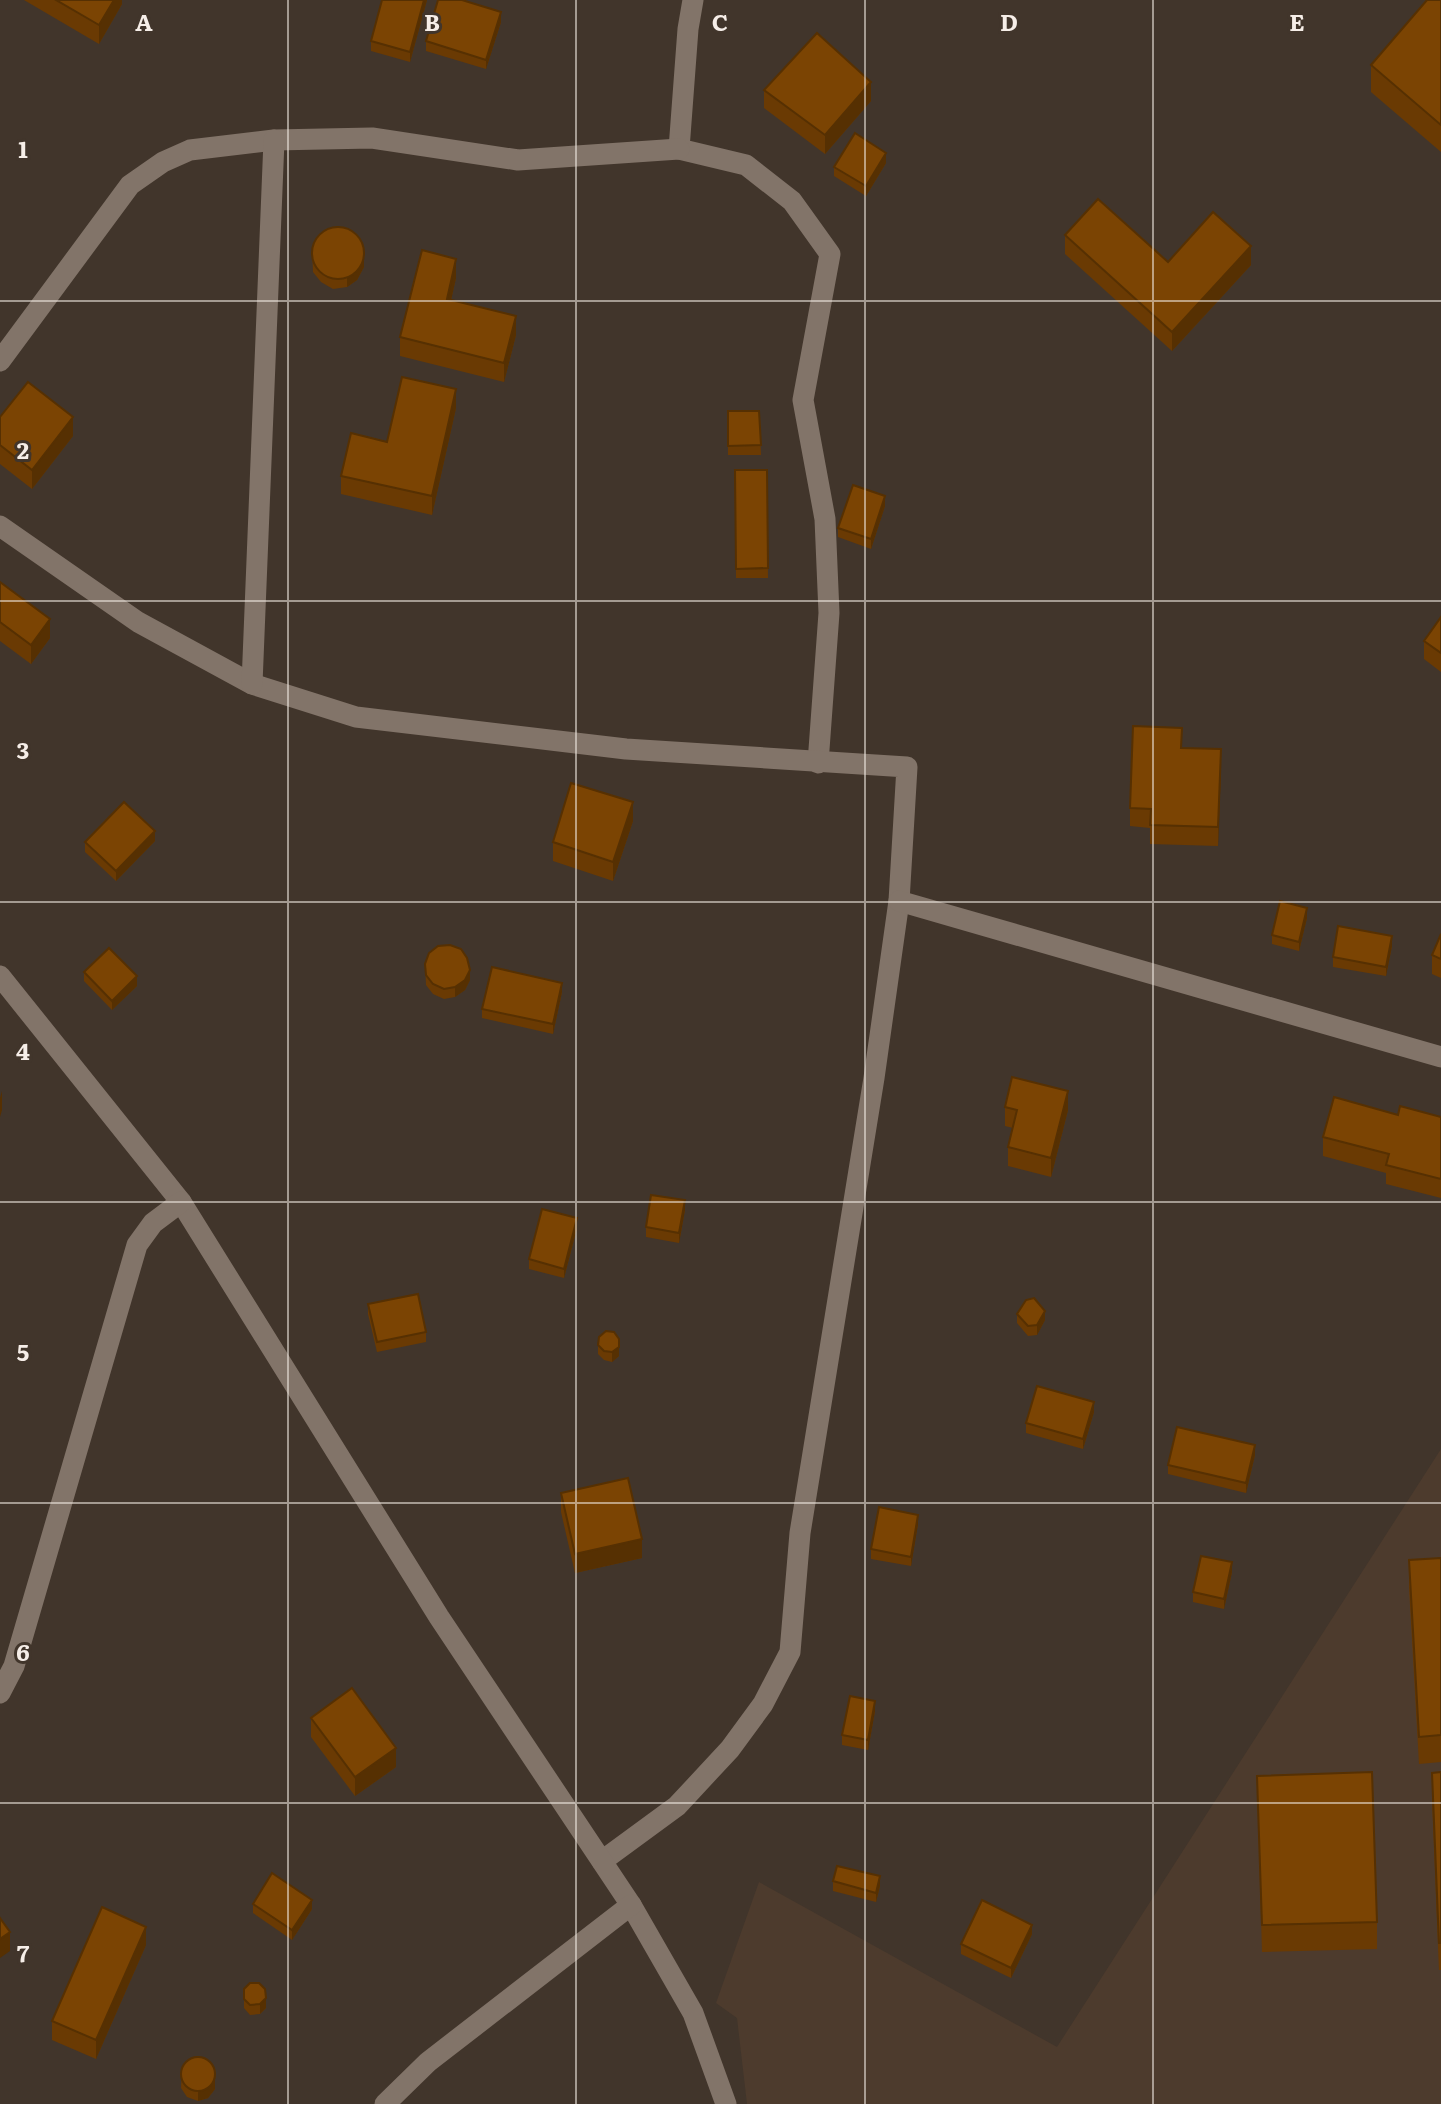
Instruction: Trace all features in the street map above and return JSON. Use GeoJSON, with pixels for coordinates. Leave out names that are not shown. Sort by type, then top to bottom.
{"type":"FeatureCollection","features":[{"type":"Feature","properties":{"kind":"street"},"geometry":{"type":"LineString","coordinates":[[679,149],[688,29],[693,0]]}},
{"type":"Feature","properties":{"kind":"street"},"geometry":{"type":"LineString","coordinates":[[0,361],[130,185],[163,162],[190,150],[274,140],[372,138],[518,160],[679,149],[746,165],[792,201],[830,254],[803,400],[825,519],[829,613],[818,763]]}},
{"type":"Feature","properties":{"kind":"street"},"geometry":{"type":"LineString","coordinates":[[253,684],[274,140]]}},
{"type":"Feature","properties":{"kind":"street"},"geometry":{"type":"LineString","coordinates":[[0,526],[138,622],[253,684],[356,717],[626,749],[907,767],[899,901],[874,1078],[800,1533],[790,1652],[763,1704],[730,1749],[677,1806],[602,1861]]}},
{"type":"Feature","properties":{"kind":"street"},"geometry":{"type":"LineString","coordinates":[[899,901],[1441,1056]]}},
{"type":"Feature","properties":{"kind":"street"},"geometry":{"type":"LineString","coordinates":[[0,976],[181,1202],[439,1617],[631,1905],[693,2013],[726,2104]]}},
{"type":"Feature","properties":{"kind":"street"},"geometry":{"type":"LineString","coordinates":[[0,1693],[14,1667],[137,1245],[153,1223],[181,1202]]}},
{"type":"Feature","properties":{"kind":"street"},"geometry":{"type":"LineString","coordinates":[[385,2104],[428,2062],[631,1905]]}},
{"type":"Feature","properties":{"kind":"shaded area"},"geometry":{"type":"Polygon","coordinates":[[[1441,1449],[1441,2104],[747,2104],[737,2018],[716,2003],[759,1882],[1057,2047],[1441,1449]]]}},
{"type":"Feature","properties":{"kind":"building"},"geometry":{"type":"Polygon","coordinates":[[[56,0],[114,0],[99,25],[56,0]]]}},
{"type":"Feature","properties":{"kind":"building"},"geometry":{"type":"Polygon","coordinates":[[[382,0],[424,0],[410,52],[371,41],[382,0]]]}},
{"type":"Feature","properties":{"kind":"building"},"geometry":{"type":"Polygon","coordinates":[[[438,0],[462,0],[501,12],[486,60],[426,41],[438,0]]]}},
{"type":"Feature","properties":{"kind":"building"},"geometry":{"type":"Polygon","coordinates":[[[1427,0],[1441,0],[1441,125],[1371,65],[1427,0]]]}},
{"type":"Feature","properties":{"kind":"building"},"geometry":{"type":"Polygon","coordinates":[[[817,33],[871,82],[825,135],[764,90],[817,33]]]}},
{"type":"Feature","properties":{"kind":"building"},"geometry":{"type":"Polygon","coordinates":[[[855,133],[886,153],[866,186],[834,167],[855,133]]]}},
{"type":"Feature","properties":{"kind":"building"},"geometry":{"type":"Polygon","coordinates":[[[1098,199],[1168,262],[1213,212],[1251,246],[1172,332],[1065,235],[1098,199]]]}},
{"type":"Feature","properties":{"kind":"building"},"geometry":{"type":"Polygon","coordinates":[[[338,227],[348,229],[356,235],[362,243],[362,263],[356,271],[348,277],[338,279],[328,277],[320,271],[314,263],[312,253],[314,243],[320,235],[328,229],[338,227]]]}},
{"type":"Feature","properties":{"kind":"building"},"geometry":{"type":"Polygon","coordinates":[[[422,250],[456,259],[447,299],[516,316],[504,363],[400,337],[422,250]]]}},
{"type":"Feature","properties":{"kind":"building"},"geometry":{"type":"Polygon","coordinates":[[[402,377],[456,389],[432,496],[341,476],[351,433],[387,442],[402,377]]]}},
{"type":"Feature","properties":{"kind":"building"},"geometry":{"type":"Polygon","coordinates":[[[28,382],[73,417],[32,470],[0,445],[0,417],[28,382]]]}},
{"type":"Feature","properties":{"kind":"building"},"geometry":{"type":"Polygon","coordinates":[[[728,411],[759,411],[761,445],[728,446],[728,411]]]}},
{"type":"Feature","properties":{"kind":"building"},"geometry":{"type":"Polygon","coordinates":[[[735,470],[767,470],[768,568],[736,569],[735,470]]]}},
{"type":"Feature","properties":{"kind":"building"},"geometry":{"type":"Polygon","coordinates":[[[853,485],[885,496],[871,539],[838,528],[853,485]]]}},
{"type":"Feature","properties":{"kind":"building"},"geometry":{"type":"Polygon","coordinates":[[[0,582],[50,619],[31,645],[0,622],[0,582]]]}},
{"type":"Feature","properties":{"kind":"building"},"geometry":{"type":"Polygon","coordinates":[[[1441,617],[1441,653],[1424,641],[1441,617]]]}},
{"type":"Feature","properties":{"kind":"building"},"geometry":{"type":"Polygon","coordinates":[[[1133,726],[1182,728],[1181,748],[1221,749],[1218,827],[1150,825],[1151,809],[1130,808],[1133,726]]]}},
{"type":"Feature","properties":{"kind":"building"},"geometry":{"type":"Polygon","coordinates":[[[571,783],[633,802],[613,862],[553,842],[571,783]]]}},
{"type":"Feature","properties":{"kind":"building"},"geometry":{"type":"Polygon","coordinates":[[[124,802],[155,831],[116,871],[85,842],[124,802]]]}},
{"type":"Feature","properties":{"kind":"building"},"geometry":{"type":"Polygon","coordinates":[[[1280,901],[1307,908],[1299,942],[1272,935],[1280,901]]]}},
{"type":"Feature","properties":{"kind":"building"},"geometry":{"type":"Polygon","coordinates":[[[1338,926],[1392,936],[1386,967],[1333,957],[1338,926]]]}},
{"type":"Feature","properties":{"kind":"building"},"geometry":{"type":"Polygon","coordinates":[[[1441,934],[1441,959],[1432,955],[1441,934]]]}},
{"type":"Feature","properties":{"kind":"building"},"geometry":{"type":"Polygon","coordinates":[[[450,945],[461,949],[470,970],[465,980],[455,987],[444,989],[433,984],[426,975],[425,964],[429,953],[438,946],[450,945]]]}},
{"type":"Feature","properties":{"kind":"building"},"geometry":{"type":"Polygon","coordinates":[[[109,948],[137,976],[112,1001],[84,972],[109,948]]]}},
{"type":"Feature","properties":{"kind":"building"},"geometry":{"type":"Polygon","coordinates":[[[492,967],[562,983],[553,1024],[482,1009],[492,967]]]}},
{"type":"Feature","properties":{"kind":"building"},"geometry":{"type":"Polygon","coordinates":[[[1012,1077],[1068,1091],[1051,1158],[1008,1147],[1017,1110],[1005,1107],[1012,1077]]]}},
{"type":"Feature","properties":{"kind":"building"},"geometry":{"type":"Polygon","coordinates":[[[1334,1097],[1398,1115],[1400,1106],[1441,1117],[1441,1179],[1386,1165],[1389,1154],[1323,1137],[1334,1097]]]}},
{"type":"Feature","properties":{"kind":"building"},"geometry":{"type":"Polygon","coordinates":[[[651,1195],[685,1200],[679,1233],[646,1227],[651,1195]]]}},
{"type":"Feature","properties":{"kind":"building"},"geometry":{"type":"Polygon","coordinates":[[[542,1209],[577,1218],[564,1269],[529,1259],[542,1209]]]}},
{"type":"Feature","properties":{"kind":"building"},"geometry":{"type":"Polygon","coordinates":[[[418,1294],[426,1332],[377,1342],[368,1304],[418,1294]]]}},
{"type":"Feature","properties":{"kind":"building"},"geometry":{"type":"Polygon","coordinates":[[[1034,1298],[1045,1311],[1037,1325],[1028,1326],[1017,1314],[1026,1300],[1034,1298]]]}},
{"type":"Feature","properties":{"kind":"building"},"geometry":{"type":"Polygon","coordinates":[[[606,1331],[614,1332],[619,1339],[619,1347],[612,1352],[604,1351],[598,1345],[599,1337],[606,1331]]]}},
{"type":"Feature","properties":{"kind":"building"},"geometry":{"type":"Polygon","coordinates":[[[1037,1386],[1094,1402],[1083,1439],[1026,1423],[1037,1386]]]}},
{"type":"Feature","properties":{"kind":"building"},"geometry":{"type":"Polygon","coordinates":[[[1177,1427],[1255,1445],[1246,1483],[1168,1465],[1177,1427]]]}},
{"type":"Feature","properties":{"kind":"building"},"geometry":{"type":"Polygon","coordinates":[[[628,1478],[642,1539],[575,1554],[561,1493],[628,1478]]]}},
{"type":"Feature","properties":{"kind":"building"},"geometry":{"type":"Polygon","coordinates":[[[879,1507],[918,1515],[911,1557],[871,1549],[879,1507]]]}},
{"type":"Feature","properties":{"kind":"building"},"geometry":{"type":"Polygon","coordinates":[[[1201,1556],[1232,1562],[1224,1599],[1193,1592],[1201,1556]]]}},
{"type":"Feature","properties":{"kind":"building"},"geometry":{"type":"Polygon","coordinates":[[[1441,1558],[1441,1735],[1419,1737],[1409,1560],[1441,1558]]]}},
{"type":"Feature","properties":{"kind":"building"},"geometry":{"type":"Polygon","coordinates":[[[352,1688],[396,1748],[355,1777],[311,1718],[352,1688]]]}},
{"type":"Feature","properties":{"kind":"building"},"geometry":{"type":"Polygon","coordinates":[[[850,1696],[875,1701],[868,1740],[842,1735],[850,1696]]]}},
{"type":"Feature","properties":{"kind":"building"},"geometry":{"type":"Polygon","coordinates":[[[1372,1772],[1377,1922],[1262,1925],[1257,1776],[1372,1772]]]}},
{"type":"Feature","properties":{"kind":"building"},"geometry":{"type":"Polygon","coordinates":[[[1441,1772],[1441,1943],[1439,1943],[1432,1773],[1441,1772]]]}},
{"type":"Feature","properties":{"kind":"building"},"geometry":{"type":"Polygon","coordinates":[[[837,1866],[880,1876],[876,1893],[833,1881],[837,1866]]]}},
{"type":"Feature","properties":{"kind":"building"},"geometry":{"type":"Polygon","coordinates":[[[272,1873],[312,1900],[292,1930],[253,1904],[272,1873]]]}},
{"type":"Feature","properties":{"kind":"building"},"geometry":{"type":"Polygon","coordinates":[[[982,1900],[1032,1925],[1011,1968],[961,1944],[982,1900]]]}},
{"type":"Feature","properties":{"kind":"building"},"geometry":{"type":"Polygon","coordinates":[[[102,1907],[146,1927],[96,2040],[52,2021],[102,1907]]]}},
{"type":"Feature","properties":{"kind":"building"},"geometry":{"type":"Polygon","coordinates":[[[0,1918],[10,1932],[0,1939],[0,1918]]]}},
{"type":"Feature","properties":{"kind":"building"},"geometry":{"type":"Polygon","coordinates":[[[250,1983],[259,1983],[265,1989],[266,1998],[260,2004],[250,2005],[244,1999],[244,1989],[250,1983]]]}},
{"type":"Feature","properties":{"kind":"building"},"geometry":{"type":"Polygon","coordinates":[[[198,2057],[210,2062],[215,2074],[210,2086],[198,2091],[186,2086],[181,2074],[186,2062],[198,2057]]]}}]}
